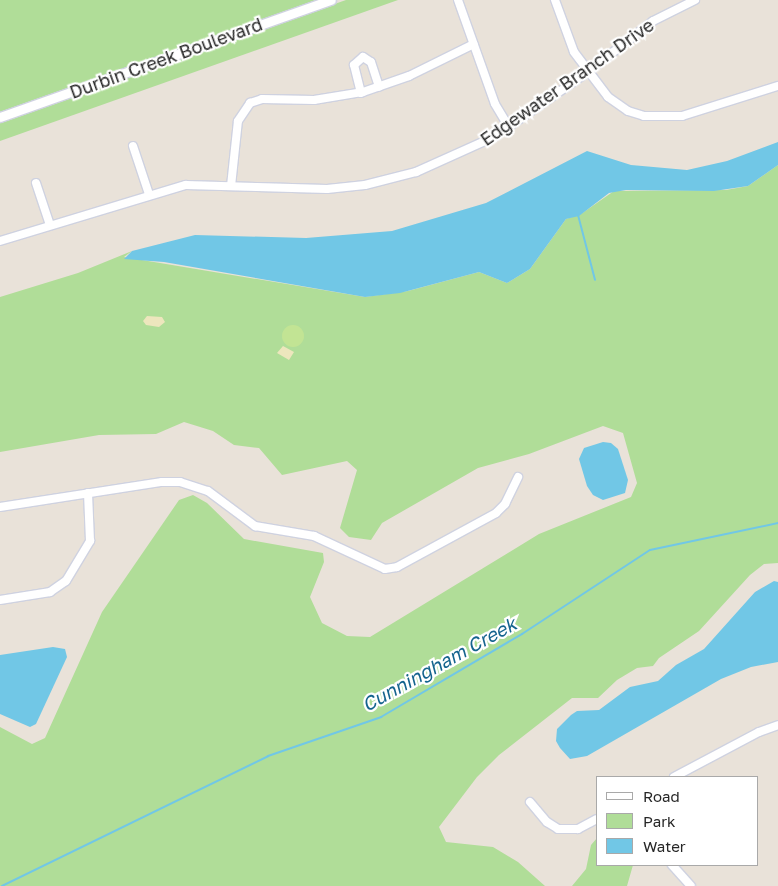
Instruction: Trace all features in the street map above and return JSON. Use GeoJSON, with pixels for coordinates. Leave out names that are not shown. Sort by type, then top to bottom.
{"type":"FeatureCollection","features":[{"type":"Feature","properties":{"kind":"street","name":"Durbin Creek Boulevard"},"geometry":{"type":"LineString","coordinates":[[0,117],[331,0]]}},
{"type":"Feature","properties":{"kind":"street"},"geometry":{"type":"LineString","coordinates":[[458,0],[496,104],[509,127]]}},
{"type":"Feature","properties":{"kind":"street"},"geometry":{"type":"LineString","coordinates":[[555,0],[568,41],[588,72],[614,102],[644,116],[693,114],[778,86]]}},
{"type":"Feature","properties":{"kind":"street","name":"Edgewater Branch Drive"},"geometry":{"type":"LineString","coordinates":[[0,241],[149,194],[195,184],[311,190],[392,179],[462,154],[509,127],[588,72],[653,21],[696,0]]}},
{"type":"Feature","properties":{"kind":"street"},"geometry":{"type":"LineString","coordinates":[[231,186],[238,121],[250,104],[262,99],[314,100],[361,93],[379,87],[474,44]]}},
{"type":"Feature","properties":{"kind":"street"},"geometry":{"type":"LineString","coordinates":[[361,93],[354,65],[363,57],[371,62],[379,87]]}},
{"type":"Feature","properties":{"kind":"street"},"geometry":{"type":"LineString","coordinates":[[133,146],[149,194]]}},
{"type":"Feature","properties":{"kind":"street"},"geometry":{"type":"LineString","coordinates":[[36,183],[50,226]]}},
{"type":"Feature","properties":{"kind":"street"},"geometry":{"type":"LineString","coordinates":[[0,506],[162,482],[185,483],[213,494],[256,526],[314,536],[385,569],[397,567],[496,513],[505,504],[518,477]]}},
{"type":"Feature","properties":{"kind":"street"},"geometry":{"type":"LineString","coordinates":[[0,600],[50,592],[66,581],[90,541],[88,493]]}},
{"type":"Feature","properties":{"kind":"street"},"geometry":{"type":"LineString","coordinates":[[676,776],[759,732],[778,725]]}},
{"type":"Feature","properties":{"kind":"street"},"geometry":{"type":"LineString","coordinates":[[530,802],[546,822],[558,829],[578,829],[596,820]]}},
{"type":"Feature","properties":{"kind":"street"},"geometry":{"type":"LineString","coordinates":[[673,866],[692,886]]}},
{"type":"Feature","properties":{"kind":"green space"},"geometry":{"type":"Polygon","coordinates":[[[0,0],[317,0],[0,112],[0,0]]]}},
{"type":"Feature","properties":{"kind":"green space"},"geometry":{"type":"Polygon","coordinates":[[[346,0],[398,0],[0,141],[0,121],[346,0]]]}},
{"type":"Feature","properties":{"kind":"green space"},"geometry":{"type":"Polygon","coordinates":[[[778,165],[778,563],[764,564],[750,575],[699,631],[659,658],[653,666],[637,668],[617,680],[598,698],[572,698],[499,755],[477,777],[439,827],[446,842],[493,847],[518,862],[545,886],[0,886],[0,727],[32,744],[45,738],[102,612],[179,500],[193,495],[207,503],[244,539],[323,553],[324,562],[310,597],[322,623],[347,636],[370,637],[539,534],[631,497],[637,483],[623,433],[603,426],[529,454],[478,468],[382,523],[371,540],[349,537],[340,528],[357,470],[347,461],[282,475],[259,448],[234,445],[213,431],[184,422],[156,434],[99,435],[0,452],[0,297],[78,273],[132,251],[124,257],[365,297],[408,291],[479,272],[507,283],[530,269],[566,219],[581,214],[614,191],[726,190],[748,186],[778,165]]]}},
{"type":"Feature","properties":{"kind":"green space"},"geometry":{"type":"Polygon","coordinates":[[[289,325],[297,325],[304,332],[304,340],[297,347],[289,347],[282,340],[282,332],[289,325]]]}},
{"type":"Feature","properties":{"kind":"green space"},"geometry":{"type":"Polygon","coordinates":[[[596,839],[596,866],[633,866],[627,886],[572,886],[586,869],[591,845],[596,839]]]}},
{"type":"Feature","properties":{"kind":"sand"},"geometry":{"type":"Polygon","coordinates":[[[147,316],[162,317],[165,322],[159,327],[146,325],[143,321],[147,316]]]}},
{"type":"Feature","properties":{"kind":"sand"},"geometry":{"type":"Polygon","coordinates":[[[283,346],[294,352],[289,360],[277,353],[283,346]]]}},
{"type":"Feature","properties":{"kind":"water"},"geometry":{"type":"Polygon","coordinates":[[[778,142],[778,165],[748,186],[714,191],[626,190],[609,193],[579,216],[566,219],[530,269],[507,283],[479,272],[400,293],[365,297],[164,262],[124,259],[132,251],[195,235],[306,238],[392,231],[486,203],[587,151],[631,165],[687,170],[727,161],[778,142]]]}},
{"type":"Feature","properties":{"kind":"water"},"geometry":{"type":"Polygon","coordinates":[[[603,442],[611,443],[618,449],[628,480],[625,493],[603,500],[593,495],[587,486],[579,459],[584,448],[603,442]]]}},
{"type":"Feature","properties":{"kind":"water"},"geometry":{"type":"Polygon","coordinates":[[[774,581],[778,582],[778,662],[751,667],[721,679],[587,756],[570,759],[560,748],[556,741],[557,729],[571,715],[577,711],[599,710],[630,687],[658,681],[676,665],[704,649],[755,592],[774,581]]]}},
{"type":"Feature","properties":{"kind":"water"},"geometry":{"type":"Polygon","coordinates":[[[53,647],[65,649],[67,657],[36,724],[30,727],[0,714],[0,655],[53,647]]]}},
{"type":"Feature","properties":{"kind":"waterway"},"geometry":{"type":"LineString","coordinates":[[578,215],[595,280]]}},
{"type":"Feature","properties":{"kind":"waterway","name":"Cunningham Creek"},"geometry":{"type":"LineString","coordinates":[[2,886],[268,756],[381,717],[522,634],[650,550],[778,523]]}}]}
